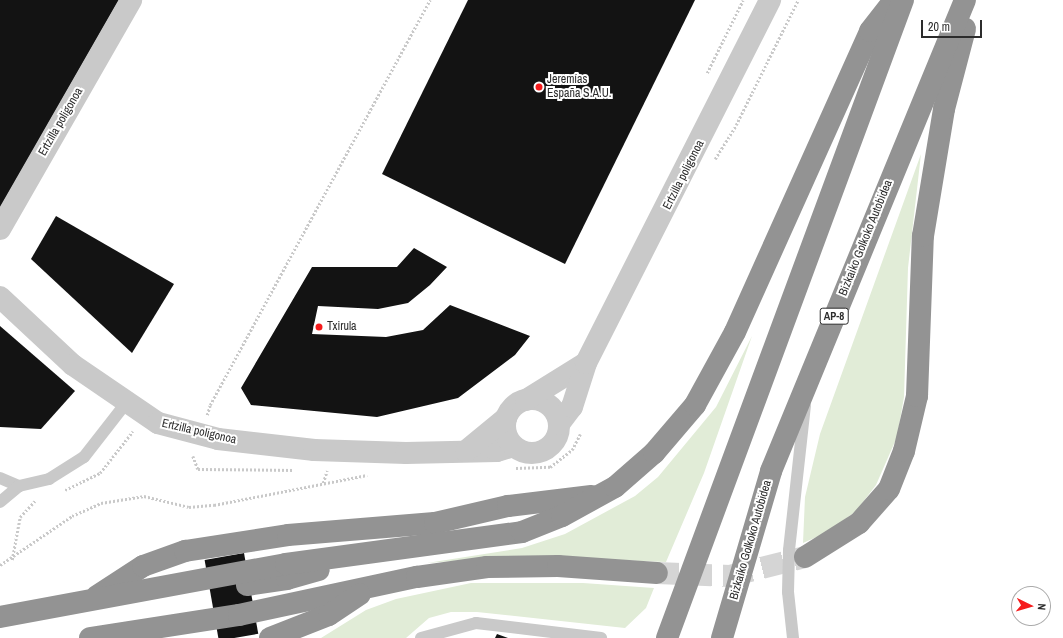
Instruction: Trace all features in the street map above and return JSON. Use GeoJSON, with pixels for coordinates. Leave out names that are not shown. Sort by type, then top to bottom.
{"type":"FeatureCollection","features":[{"type":"Feature","properties":{"kind":"highway"},"geometry":{"type":"LineString","coordinates":[[0,617],[117,597],[286,564],[368,555],[522,532],[562,516],[600,495],[654,453],[695,405],[735,332],[870,31],[894,0]]}},
{"type":"Feature","properties":{"kind":"highway"},"geometry":{"type":"LineString","coordinates":[[664,637],[903,0]]}},
{"type":"Feature","properties":{"kind":"highway","name":"Bizkaiko Golkoko Autobidea"},"geometry":{"type":"LineString","coordinates":[[722,638],[771,471],[965,0]]}},
{"type":"Feature","properties":{"kind":"highway"},"geometry":{"type":"LineString","coordinates":[[805,557],[858,523],[889,489],[904,451],[917,396],[923,236],[944,109],[973,0]]}},
{"type":"Feature","properties":{"kind":"highway"},"geometry":{"type":"LineString","coordinates":[[87,602],[143,566],[185,550],[357,529],[508,506],[600,495]]}},
{"type":"Feature","properties":{"kind":"highway"},"geometry":{"type":"LineString","coordinates":[[90,638],[134,635],[368,588],[487,567],[558,566],[657,573]]}},
{"type":"Feature","properties":{"kind":"highway"},"geometry":{"type":"LineString","coordinates":[[270,638],[291,634],[329,615],[368,588]]}},
{"type":"Feature","properties":{"kind":"street","name":"Ertzilla poligonoa"},"geometry":{"type":"LineString","coordinates":[[559,424],[572,407],[590,356],[770,0]]}},
{"type":"Feature","properties":{"kind":"street","name":"Ertzilla poligonoa"},"geometry":{"type":"LineString","coordinates":[[0,229],[127,7]]}},
{"type":"Feature","properties":{"kind":"street","name":"Ertzilla poligonoa"},"geometry":{"type":"LineString","coordinates":[[0,297],[73,365],[126,403],[158,423],[218,439],[314,450],[496,451],[513,446]]}},
{"type":"Feature","properties":{"kind":"street"},"geometry":{"type":"LineString","coordinates":[[466,451],[506,418],[510,410],[590,356]]}},
{"type":"Feature","properties":{"kind":"street"},"geometry":{"type":"LineString","coordinates":[[506,418],[506,433],[513,446],[530,454],[544,451],[554,442],[559,424],[552,407],[536,399],[526,400]]}},
{"type":"Feature","properties":{"kind":"lane"},"geometry":{"type":"LineString","coordinates":[[793,638],[788,592],[789,550],[810,375]]}},
{"type":"Feature","properties":{"kind":"lane"},"geometry":{"type":"LineString","coordinates":[[0,502],[19,486],[49,479],[84,458],[126,403]]}},
{"type":"Feature","properties":{"kind":"lane"},"geometry":{"type":"LineString","coordinates":[[0,478],[19,486]]}},
{"type":"Feature","properties":{"kind":"lane"},"geometry":{"type":"LineString","coordinates":[[392,551],[419,519]]}},
{"type":"Feature","properties":{"kind":"lane"},"geometry":{"type":"LineString","coordinates":[[421,638],[506,626],[601,638]]}},
{"type":"Feature","properties":{"kind":"path"},"geometry":{"type":"LineString","coordinates":[[206,420],[210,405],[430,0]]}},
{"type":"Feature","properties":{"kind":"path"},"geometry":{"type":"LineString","coordinates":[[704,78],[743,0]]}},
{"type":"Feature","properties":{"kind":"path"},"geometry":{"type":"LineString","coordinates":[[61,491],[100,473],[134,430],[140,433]]}},
{"type":"Feature","properties":{"kind":"path"},"geometry":{"type":"LineString","coordinates":[[195,451],[193,456],[198,469],[282,472],[302,469]]}},
{"type":"Feature","properties":{"kind":"path"},"geometry":{"type":"LineString","coordinates":[[186,453],[193,456]]}},
{"type":"Feature","properties":{"kind":"path"},"geometry":{"type":"LineString","coordinates":[[0,565],[12,560],[72,516],[101,502],[144,496],[189,507],[214,505],[323,484],[329,465]]}},
{"type":"Feature","properties":{"kind":"path"},"geometry":{"type":"LineString","coordinates":[[321,469],[328,469]]}},
{"type":"Feature","properties":{"kind":"path"},"geometry":{"type":"LineString","coordinates":[[12,560],[20,517],[38,498]]}},
{"type":"Feature","properties":{"kind":"green space"},"geometry":{"type":"Polygon","coordinates":[[[921,154],[908,268],[904,397],[897,437],[876,485],[856,511],[828,532],[803,543],[805,497],[820,434],[921,154]]]}},
{"type":"Feature","properties":{"kind":"green space"},"geometry":{"type":"Polygon","coordinates":[[[752,336],[704,473],[666,562],[519,556],[427,563],[522,548],[565,534],[635,496],[658,477],[716,407],[752,336]]]}},
{"type":"Feature","properties":{"kind":"green space"},"geometry":{"type":"Polygon","coordinates":[[[471,583],[583,583],[654,588],[646,608],[625,628],[477,612],[451,612],[429,618],[406,638],[321,638],[366,610],[396,599],[471,583]]]}},
{"type":"Feature","properties":{"kind":"building"},"geometry":{"type":"Polygon","coordinates":[[[0,0],[119,0],[0,208],[0,0]]]}},
{"type":"Feature","properties":{"kind":"building","name":"Jeremías España S.A.U."},"geometry":{"type":"Polygon","coordinates":[[[468,0],[695,0],[565,264],[382,174],[468,0]]]}},
{"type":"Feature","properties":{"kind":"building"},"geometry":{"type":"Polygon","coordinates":[[[56,216],[174,284],[132,353],[31,259],[56,216]]]}},
{"type":"Feature","properties":{"kind":"building"},"geometry":{"type":"Polygon","coordinates":[[[414,248],[447,267],[430,285],[408,303],[378,309],[318,306],[312,334],[386,337],[423,330],[450,305],[530,336],[515,355],[458,398],[377,417],[251,405],[241,388],[312,267],[397,267],[414,248]]]}},
{"type":"Feature","properties":{"kind":"building"},"geometry":{"type":"Polygon","coordinates":[[[0,326],[75,391],[41,429],[0,427],[0,326]]]}},
{"type":"Feature","properties":{"kind":"building"},"geometry":{"type":"Polygon","coordinates":[[[244,553],[258,634],[234,638],[218,638],[205,560],[244,553]]]}},
{"type":"Feature","properties":{"kind":"building"},"geometry":{"type":"Polygon","coordinates":[[[497,634],[508,638],[495,638],[497,634]]]}},
{"type":"Feature","properties":{"kind":"tunnel"},"geometry":{"type":"LineString","coordinates":[[657,573],[730,576],[805,557]]}},
{"type":"Feature","properties":{"kind":"place","name":"Jeremías España S.A.U."},"geometry":{"type":"Point","coordinates":[539,87]}},
{"type":"Feature","properties":{"kind":"place","name":"Txirula"},"geometry":{"type":"Point","coordinates":[319,327]}}]}
